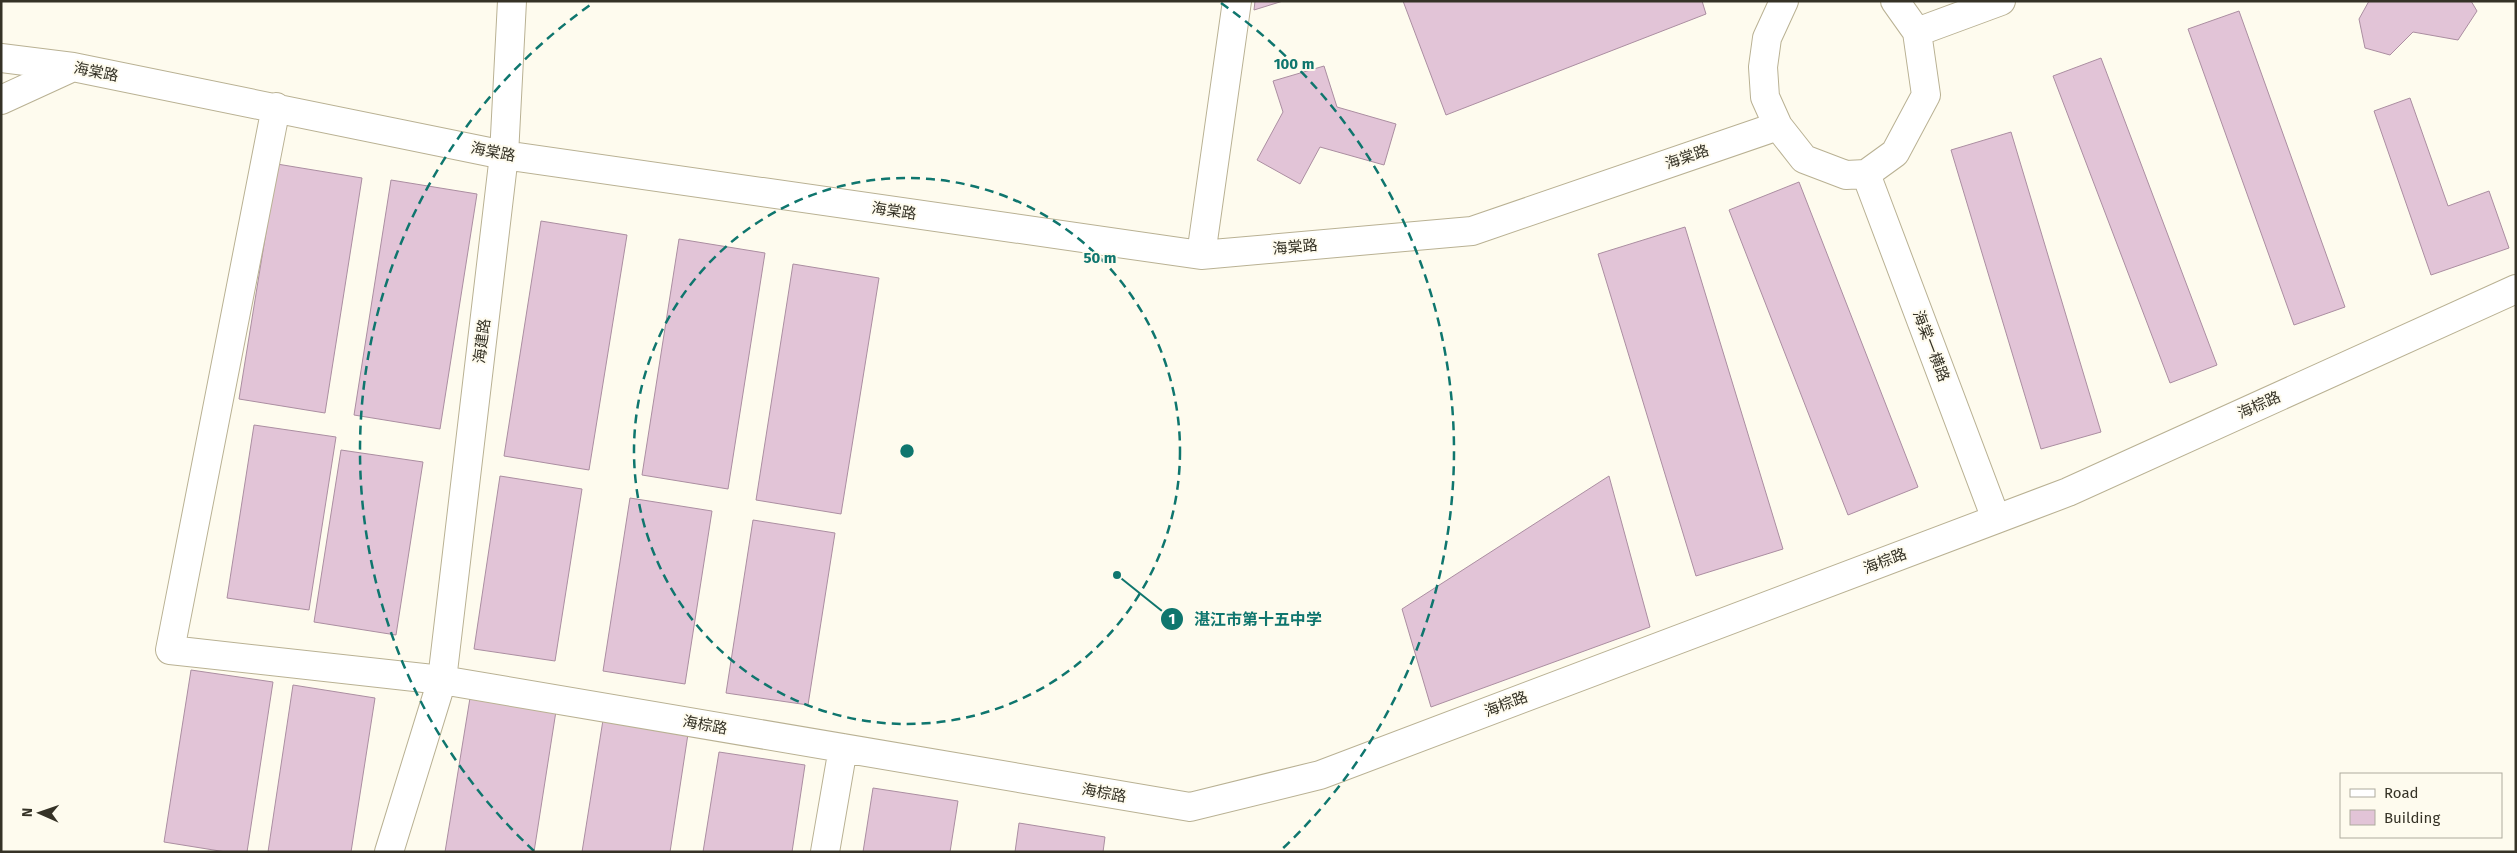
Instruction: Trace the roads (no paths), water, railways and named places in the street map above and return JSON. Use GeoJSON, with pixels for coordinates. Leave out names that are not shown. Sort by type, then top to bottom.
{"type":"FeatureCollection","features":[{"type":"Feature","properties":{"kind":"street","name":"海建路"},"geometry":{"type":"LineString","coordinates":[[389,852],[442,680],[504,155],[512,1]]}},
{"type":"Feature","properties":{"kind":"street"},"geometry":{"type":"LineString","coordinates":[[1201,255],[1236,1]]}},
{"type":"Feature","properties":{"kind":"street"},"geometry":{"type":"LineString","coordinates":[[1784,1],[1767,38],[1763,67],[1765,97],[1778,126],[1804,159],[1846,175],[1866,174],[1895,153],[1926,95],[1917,32],[1895,1]]}},
{"type":"Feature","properties":{"kind":"street"},"geometry":{"type":"LineString","coordinates":[[1917,32],[2002,1]]}},
{"type":"Feature","properties":{"kind":"street","name":"海棠路"},"geometry":{"type":"LineString","coordinates":[[1,58],[73,67],[504,155],[1201,255],[1472,231],[1778,126]]}},
{"type":"Feature","properties":{"kind":"street"},"geometry":{"type":"LineString","coordinates":[[1,100],[73,67]]}},
{"type":"Feature","properties":{"kind":"street","name":"海棕路"},"geometry":{"type":"LineString","coordinates":[[276,107],[170,650],[442,680],[1190,807],[1320,775],[2068,492],[2516,289]]}},
{"type":"Feature","properties":{"kind":"street","name":"海棠一横路"},"geometry":{"type":"LineString","coordinates":[[1866,174],[1996,519]]}},
{"type":"Feature","properties":{"kind":"street"},"geometry":{"type":"LineString","coordinates":[[825,852],[843,748]]}},
{"type":"Feature","properties":{"kind":"place","name":"湛江市第十五中学"},"geometry":{"type":"Point","coordinates":[1117,575]}}]}
